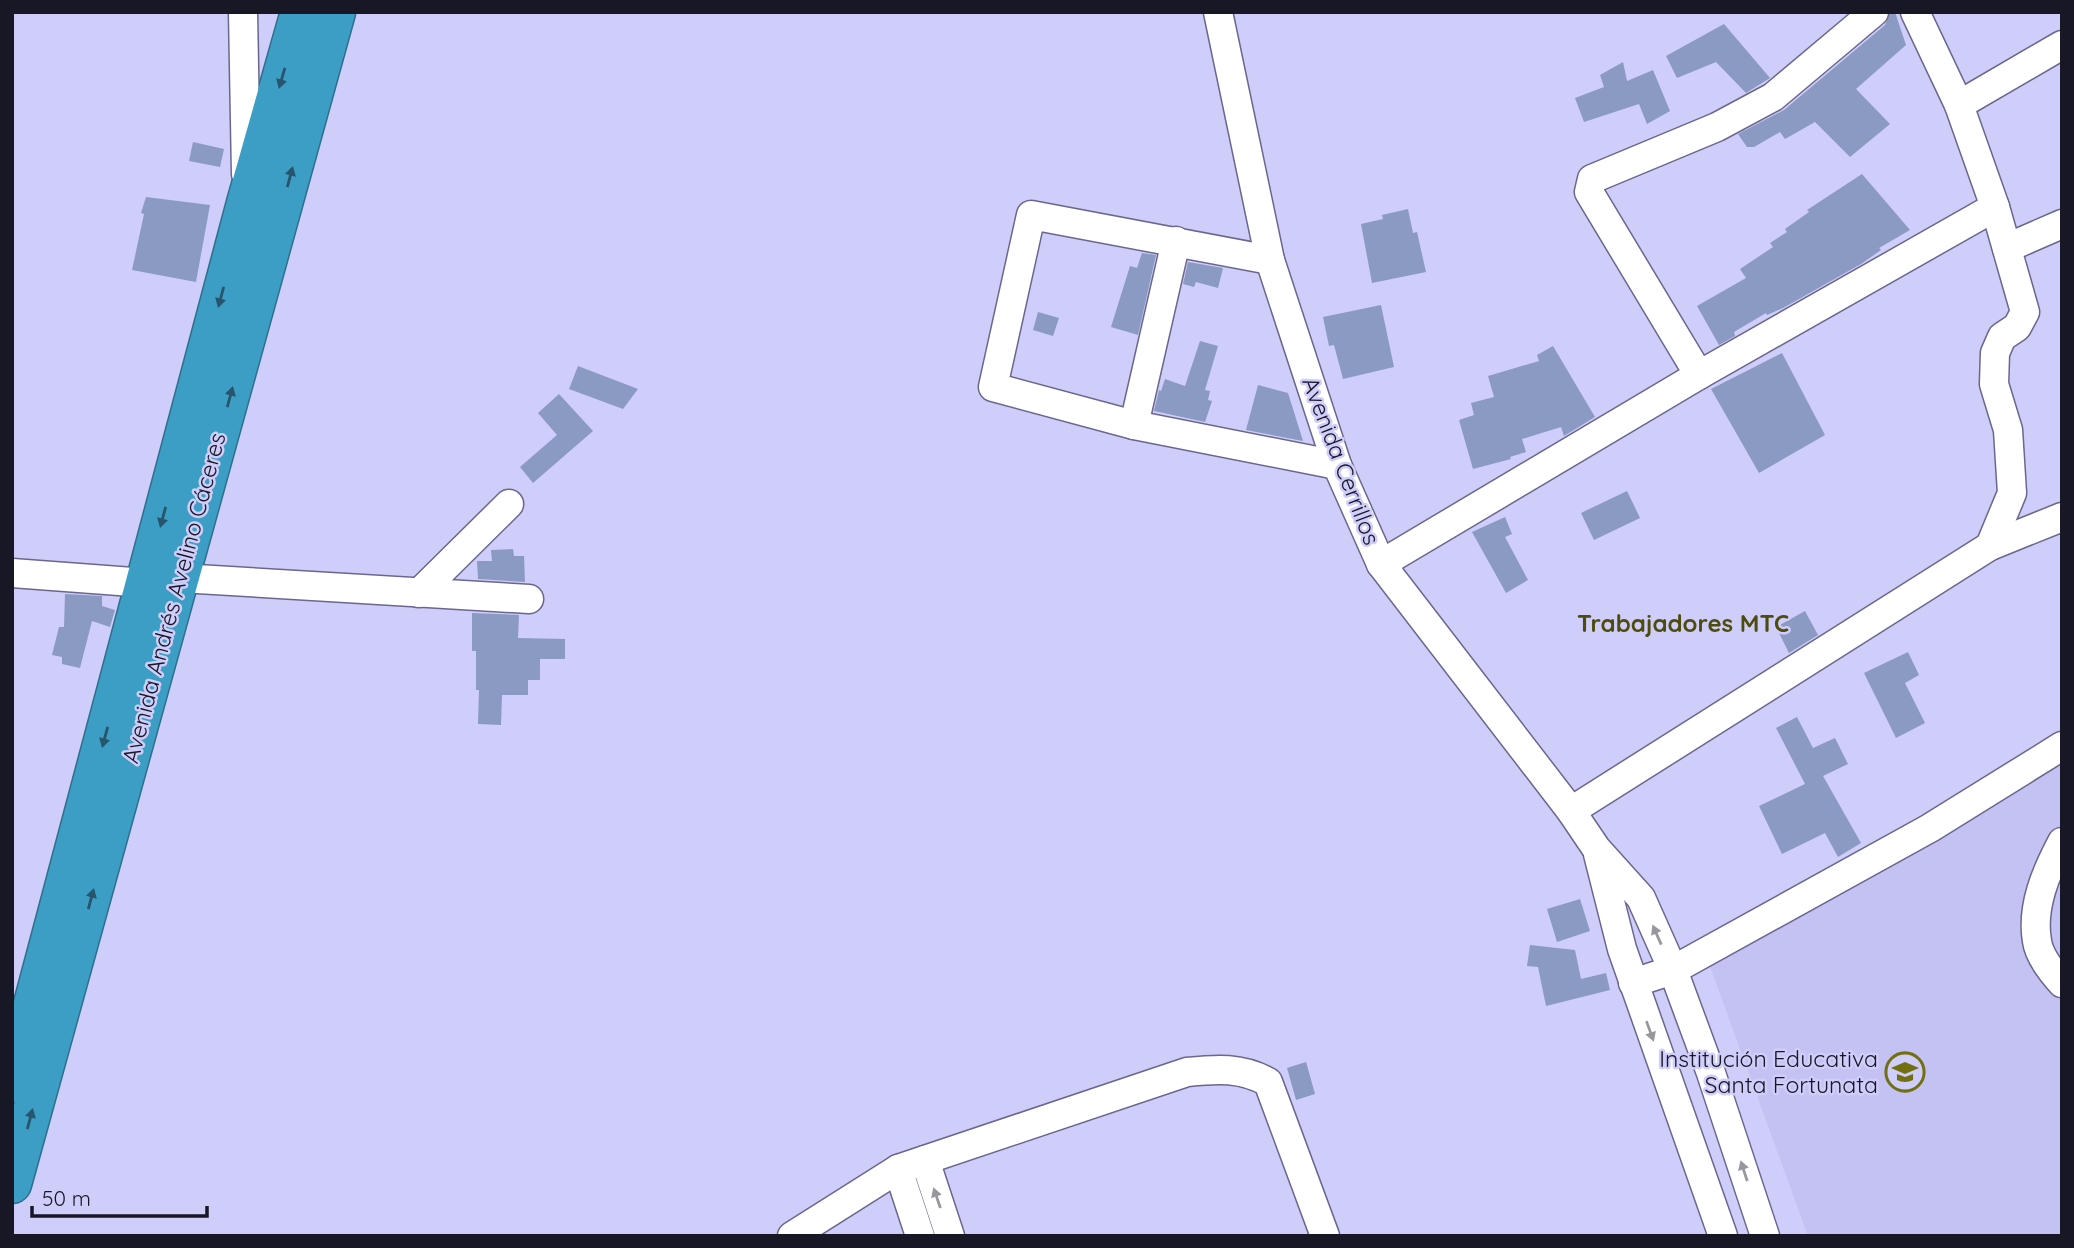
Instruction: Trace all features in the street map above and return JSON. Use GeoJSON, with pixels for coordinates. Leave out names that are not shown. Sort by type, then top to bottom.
{"type":"FeatureCollection","features":[{"type":"Feature","properties":{"kind":"highway","name":"Avenida Andrés Avelino Cáceres"},"geometry":{"type":"LineString","coordinates":[[12,1184],[163,580],[246,203],[300,12]]}},
{"type":"Feature","properties":{"kind":"highway","name":"Avenida Andrés Avelino Cáceres"},"geometry":{"type":"LineString","coordinates":[[12,1083],[336,12]]}},
{"type":"Feature","properties":{"kind":"street"},"geometry":{"type":"LineString","coordinates":[[243,12],[246,203]]}},
{"type":"Feature","properties":{"kind":"street","name":"Avenida Cerrillos"},"geometry":{"type":"LineString","coordinates":[[1218,12],[1270,260],[1337,465],[1381,564],[1571,811],[1596,848],[1641,898],[1673,970],[1711,1073],[1765,1236]]}},
{"type":"Feature","properties":{"kind":"street"},"geometry":{"type":"LineString","coordinates":[[1699,374],[1589,192],[1592,179],[1717,127],[1773,97],[1874,12]]}},
{"type":"Feature","properties":{"kind":"street"},"geometry":{"type":"LineString","coordinates":[[1915,12],[1959,105],[1994,207],[2025,312],[2017,327],[2002,337],[1994,353],[1994,384],[2008,430],[2012,493],[1990,546]]}},
{"type":"Feature","properties":{"kind":"street"},"geometry":{"type":"LineString","coordinates":[[1959,105],[2062,45]]}},
{"type":"Feature","properties":{"kind":"street"},"geometry":{"type":"LineString","coordinates":[[1381,564],[1699,374],[1994,207]]}},
{"type":"Feature","properties":{"kind":"street"},"geometry":{"type":"LineString","coordinates":[[1270,260],[1031,215],[993,387],[1134,425],[1337,465]]}},
{"type":"Feature","properties":{"kind":"street"},"geometry":{"type":"LineString","coordinates":[[2007,248],[2062,224]]}},
{"type":"Feature","properties":{"kind":"street"},"geometry":{"type":"LineString","coordinates":[[1134,425],[1176,241]]}},
{"type":"Feature","properties":{"kind":"street"},"geometry":{"type":"LineString","coordinates":[[419,593],[509,504]]}},
{"type":"Feature","properties":{"kind":"street"},"geometry":{"type":"LineString","coordinates":[[1571,811],[1990,546],[2062,517]]}},
{"type":"Feature","properties":{"kind":"street"},"geometry":{"type":"LineString","coordinates":[[12,573],[529,599]]}},
{"type":"Feature","properties":{"kind":"street"},"geometry":{"type":"LineString","coordinates":[[1633,983],[1673,970],[1930,828],[2062,746]]}},
{"type":"Feature","properties":{"kind":"street"},"geometry":{"type":"LineString","coordinates":[[2062,842],[2036,904],[2037,943],[2051,970],[2062,983]]}},
{"type":"Feature","properties":{"kind":"street","name":"Avenida Cerrillos"},"geometry":{"type":"LineString","coordinates":[[1596,848],[1633,983],[1723,1236]]}},
{"type":"Feature","properties":{"kind":"street"},"geometry":{"type":"LineString","coordinates":[[792,1236],[898,1169],[1187,1072],[1228,1068],[1252,1073],[1268,1082],[1325,1236]]}},
{"type":"Feature","properties":{"kind":"street"},"geometry":{"type":"LineString","coordinates":[[925,1160],[950,1236]]}},
{"type":"Feature","properties":{"kind":"street"},"geometry":{"type":"LineString","coordinates":[[898,1169],[920,1236]]}},
{"type":"Feature","properties":{"kind":"shaded area","name":"Institución Educativa Santa Fortunata"},"geometry":{"type":"Polygon","coordinates":[[[2062,763],[2062,1236],[1808,1236],[1707,958],[2062,763]]]}},
{"type":"Feature","properties":{"kind":"building"},"geometry":{"type":"Polygon","coordinates":[[[1890,12],[1895,12],[1906,45],[1856,89],[1890,124],[1850,157],[1815,122],[1785,139],[1780,132],[1754,147],[1747,147],[1738,134],[1784,110],[1885,25],[1890,12]]]}},
{"type":"Feature","properties":{"kind":"building"},"geometry":{"type":"Polygon","coordinates":[[[1724,24],[1770,78],[1746,93],[1716,62],[1677,78],[1666,56],[1724,24]]]}},
{"type":"Feature","properties":{"kind":"building"},"geometry":{"type":"Polygon","coordinates":[[[1623,62],[1627,81],[1653,70],[1670,111],[1647,124],[1639,104],[1584,122],[1575,98],[1604,87],[1600,75],[1623,62]]]}},
{"type":"Feature","properties":{"kind":"building"},"geometry":{"type":"Polygon","coordinates":[[[193,142],[224,149],[220,167],[189,161],[193,142]]]}},
{"type":"Feature","properties":{"kind":"building"},"geometry":{"type":"Polygon","coordinates":[[[1862,174],[1910,230],[1879,248],[1881,250],[1861,264],[1783,308],[1767,315],[1766,313],[1734,332],[1735,336],[1719,345],[1697,306],[1746,278],[1740,269],[1773,247],[1770,243],[1787,232],[1785,229],[1809,212],[1807,210],[1862,174]]]}},
{"type":"Feature","properties":{"kind":"building"},"geometry":{"type":"Polygon","coordinates":[[[146,197],[210,205],[196,282],[132,270],[146,197]]]}},
{"type":"Feature","properties":{"kind":"building"},"geometry":{"type":"Polygon","coordinates":[[[1408,209],[1413,233],[1417,232],[1426,272],[1372,283],[1361,224],[1383,219],[1382,215],[1408,209]]]}},
{"type":"Feature","properties":{"kind":"building"},"geometry":{"type":"Polygon","coordinates":[[[1142,253],[1156,255],[1138,335],[1111,327],[1130,266],[1137,268],[1142,253]]]}},
{"type":"Feature","properties":{"kind":"building"},"geometry":{"type":"Polygon","coordinates":[[[1188,262],[1223,268],[1218,288],[1196,282],[1194,287],[1183,284],[1188,262]]]}},
{"type":"Feature","properties":{"kind":"building"},"geometry":{"type":"Polygon","coordinates":[[[1381,305],[1394,367],[1343,379],[1334,345],[1329,346],[1323,317],[1381,305]]]}},
{"type":"Feature","properties":{"kind":"building"},"geometry":{"type":"Polygon","coordinates":[[[1038,312],[1059,318],[1053,336],[1033,330],[1038,312]]]}},
{"type":"Feature","properties":{"kind":"building"},"geometry":{"type":"Polygon","coordinates":[[[1200,341],[1218,346],[1205,390],[1210,391],[1208,400],[1212,401],[1205,422],[1154,411],[1165,379],[1185,386],[1200,341]]]}},
{"type":"Feature","properties":{"kind":"building"},"geometry":{"type":"Polygon","coordinates":[[[1553,346],[1595,417],[1564,436],[1561,427],[1522,439],[1526,452],[1473,469],[1459,420],[1474,415],[1471,403],[1494,397],[1488,376],[1539,361],[1537,355],[1553,346]]]}},
{"type":"Feature","properties":{"kind":"building"},"geometry":{"type":"Polygon","coordinates":[[[1782,353],[1825,435],[1759,473],[1711,389],[1782,353]]]}},
{"type":"Feature","properties":{"kind":"building"},"geometry":{"type":"Polygon","coordinates":[[[578,366],[638,389],[623,409],[569,389],[578,366]]]}},
{"type":"Feature","properties":{"kind":"building"},"geometry":{"type":"Polygon","coordinates":[[[1258,385],[1288,393],[1303,441],[1246,430],[1258,385]]]}},
{"type":"Feature","properties":{"kind":"building"},"geometry":{"type":"Polygon","coordinates":[[[559,394],[593,431],[533,483],[520,467],[557,435],[538,413],[559,394]]]}},
{"type":"Feature","properties":{"kind":"building"},"geometry":{"type":"Polygon","coordinates":[[[1627,491],[1640,518],[1594,540],[1581,513],[1627,491]]]}},
{"type":"Feature","properties":{"kind":"building"},"geometry":{"type":"Polygon","coordinates":[[[1505,517],[1512,534],[1505,537],[1528,580],[1506,593],[1472,532],[1505,517]]]}},
{"type":"Feature","properties":{"kind":"building"},"geometry":{"type":"Polygon","coordinates":[[[513,549],[514,556],[524,556],[525,582],[478,579],[477,561],[492,561],[491,550],[513,549]]]}},
{"type":"Feature","properties":{"kind":"building"},"geometry":{"type":"Polygon","coordinates":[[[65,594],[102,596],[102,606],[115,610],[110,627],[92,621],[80,668],[62,664],[62,657],[52,655],[59,627],[64,627],[65,594]]]}},
{"type":"Feature","properties":{"kind":"building"},"geometry":{"type":"Polygon","coordinates":[[[1805,611],[1818,635],[1789,653],[1776,627],[1805,611]]]}},
{"type":"Feature","properties":{"kind":"building"},"geometry":{"type":"Polygon","coordinates":[[[472,613],[519,615],[518,638],[565,639],[565,659],[540,659],[540,680],[528,680],[528,695],[502,695],[501,725],[478,724],[479,690],[476,690],[476,651],[472,651],[472,613]]]}},
{"type":"Feature","properties":{"kind":"building"},"geometry":{"type":"Polygon","coordinates":[[[1908,652],[1919,675],[1905,683],[1925,723],[1896,738],[1864,673],[1908,652]]]}},
{"type":"Feature","properties":{"kind":"building"},"geometry":{"type":"Polygon","coordinates":[[[1797,717],[1813,748],[1835,738],[1848,764],[1823,776],[1861,843],[1838,857],[1825,833],[1782,854],[1759,806],[1805,784],[1776,728],[1797,717]]]}},
{"type":"Feature","properties":{"kind":"building"},"geometry":{"type":"Polygon","coordinates":[[[1580,899],[1590,931],[1557,942],[1547,909],[1580,899]]]}},
{"type":"Feature","properties":{"kind":"building"},"geometry":{"type":"Polygon","coordinates":[[[1530,945],[1575,950],[1581,979],[1606,973],[1610,990],[1546,1006],[1538,967],[1527,966],[1530,945]]]}},
{"type":"Feature","properties":{"kind":"building"},"geometry":{"type":"Polygon","coordinates":[[[1306,1062],[1315,1094],[1296,1100],[1287,1068],[1306,1062]]]}},
{"type":"Feature","properties":{"kind":"place","name":"Institución Educativa Santa Fortunata"},"geometry":{"type":"Point","coordinates":[1905,1072]}},
{"type":"Feature","properties":{"kind":"district","name":"Trabajadores MTC"},"geometry":{"type":"Point","coordinates":[1683,624]}}]}
